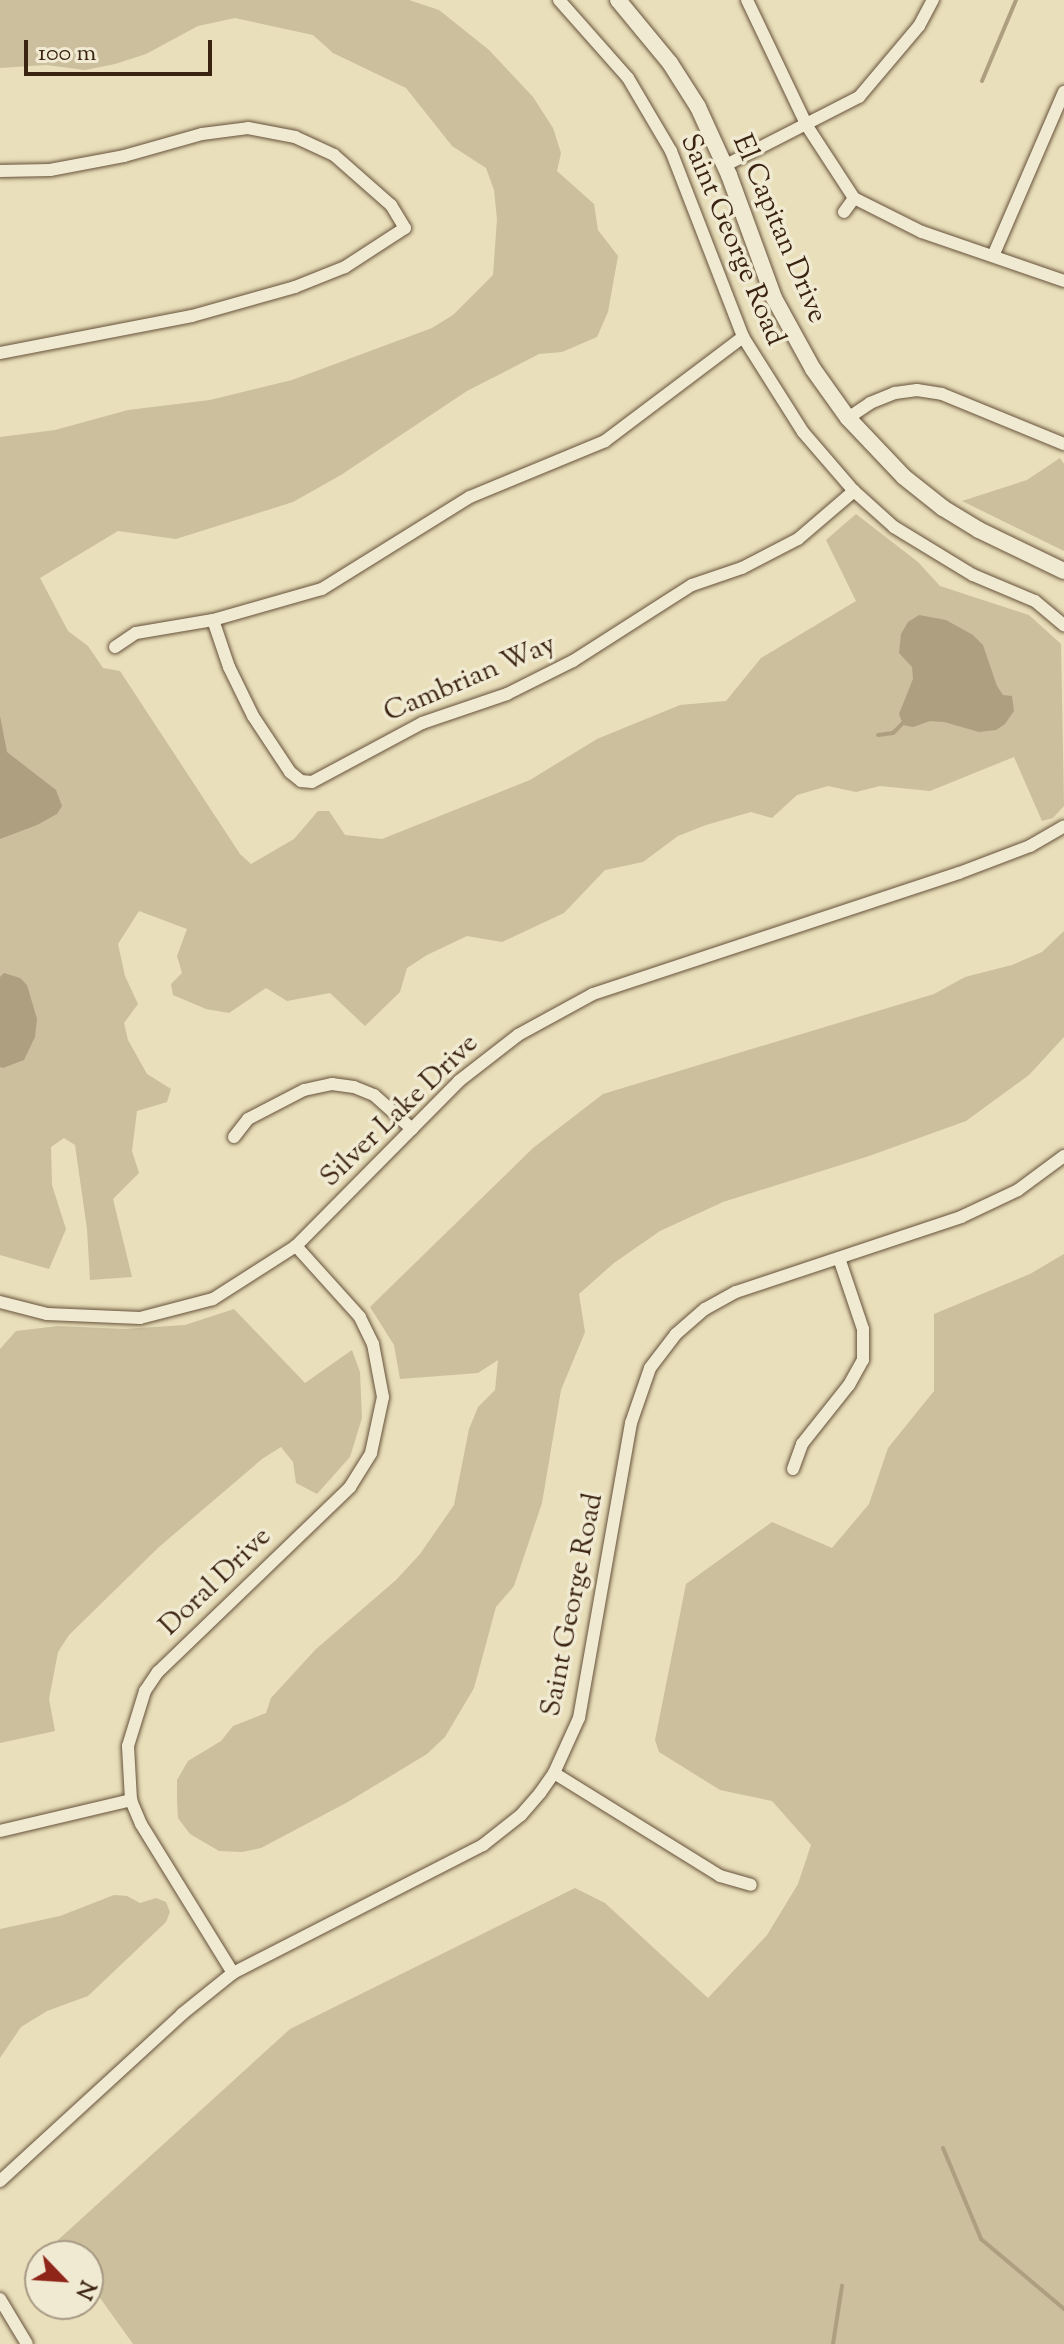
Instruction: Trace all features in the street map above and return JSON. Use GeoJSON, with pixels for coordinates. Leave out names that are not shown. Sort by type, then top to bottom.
{"type":"FeatureCollection","features":[{"type":"Feature","properties":{"kind":"street","name":"Saint George Road"},"geometry":{"type":"LineString","coordinates":[[559,0],[628,78],[671,151],[743,337],[777,396],[854,491],[894,527],[973,575],[1035,601],[1064,625]]}},
{"type":"Feature","properties":{"kind":"street","name":"El Capitan Drive"},"geometry":{"type":"LineString","coordinates":[[618,0],[670,63],[698,107],[774,298],[813,369],[848,418],[904,477],[943,508],[979,530],[1064,571]]}},
{"type":"Feature","properties":{"kind":"street"},"geometry":{"type":"LineString","coordinates":[[747,0],[807,126],[854,198],[922,232],[1064,281]]}},
{"type":"Feature","properties":{"kind":"street"},"geometry":{"type":"LineString","coordinates":[[724,166],[859,97],[919,26],[933,0]]}},
{"type":"Feature","properties":{"kind":"street"},"geometry":{"type":"LineString","coordinates":[[993,256],[1060,116],[1064,92]]}},
{"type":"Feature","properties":{"kind":"street"},"geometry":{"type":"LineString","coordinates":[[0,171],[50,170],[124,156],[202,134],[248,128],[295,137],[334,155],[391,205],[405,228],[345,267],[295,287],[192,316],[0,353]]}},
{"type":"Feature","properties":{"kind":"street"},"geometry":{"type":"LineString","coordinates":[[844,212],[854,198]]}},
{"type":"Feature","properties":{"kind":"street"},"geometry":{"type":"LineString","coordinates":[[115,647],[136,633],[213,620],[322,589],[470,497],[605,441],[743,337]]}},
{"type":"Feature","properties":{"kind":"street"},"geometry":{"type":"LineString","coordinates":[[848,418],[883,398],[917,390],[942,394],[1064,444]]}},
{"type":"Feature","properties":{"kind":"street","name":"Cambrian Way"},"geometry":{"type":"LineString","coordinates":[[213,620],[229,667],[253,716],[290,772],[301,781],[312,782],[422,723],[507,694],[573,661],[692,585],[742,568],[798,539],[854,491]]}},
{"type":"Feature","properties":{"kind":"street","name":"Silver Lake Drive"},"geometry":{"type":"LineString","coordinates":[[0,1302],[47,1314],[140,1318],[213,1299],[296,1246],[459,1081],[518,1035],[593,994],[959,873],[1030,846],[1064,826]]}},
{"type":"Feature","properties":{"kind":"street"},"geometry":{"type":"LineString","coordinates":[[234,1137],[248,1119],[304,1090],[332,1084],[354,1087],[374,1095],[412,1129]]}},
{"type":"Feature","properties":{"kind":"street","name":"Saint George Road"},"geometry":{"type":"LineString","coordinates":[[0,2181],[182,2014],[233,1973],[483,1845],[521,1815],[554,1773],[579,1718],[631,1423],[650,1368],[676,1334],[722,1299],[984,1207],[1018,1190],[1064,1156]]}},
{"type":"Feature","properties":{"kind":"street","name":"Doral Drive"},"geometry":{"type":"LineString","coordinates":[[233,1973],[153,1844],[131,1800],[129,1734],[145,1691],[174,1655],[350,1487],[371,1453],[383,1397],[373,1344],[360,1317],[296,1246]]}},
{"type":"Feature","properties":{"kind":"street"},"geometry":{"type":"LineString","coordinates":[[793,1469],[802,1444],[849,1385],[863,1360],[863,1329],[839,1258]]}},
{"type":"Feature","properties":{"kind":"street"},"geometry":{"type":"LineString","coordinates":[[554,1773],[720,1876],[751,1885]]}},
{"type":"Feature","properties":{"kind":"street"},"geometry":{"type":"LineString","coordinates":[[0,1831],[131,1800]]}},
{"type":"Feature","properties":{"kind":"street"},"geometry":{"type":"LineString","coordinates":[[0,2299],[27,2344]]}},
{"type":"Feature","properties":{"kind":"shaded area"},"geometry":{"type":"Polygon","coordinates":[[[0,0],[409,0],[439,10],[489,50],[533,97],[553,128],[561,153],[557,171],[594,204],[598,230],[618,256],[608,312],[597,337],[562,352],[539,354],[467,391],[341,475],[293,502],[176,539],[118,531],[40,578],[68,631],[88,646],[103,668],[120,671],[240,854],[251,864],[294,839],[318,811],[329,811],[345,835],[382,839],[530,780],[597,739],[680,705],[726,701],[761,658],[856,601],[826,540],[856,514],[918,562],[940,586],[1029,615],[1061,644],[1064,806],[1053,818],[1042,821],[1014,757],[930,791],[880,786],[856,792],[828,786],[797,795],[772,818],[751,812],[706,825],[678,836],[643,862],[605,870],[564,913],[502,942],[467,936],[427,955],[407,968],[400,992],[365,1026],[330,993],[287,1001],[266,988],[229,1013],[206,1009],[173,995],[171,984],[182,973],[177,956],[187,929],[139,911],[118,944],[125,976],[138,1004],[124,1023],[128,1040],[147,1074],[171,1089],[167,1102],[137,1111],[132,1151],[139,1173],[113,1199],[132,1277],[90,1280],[87,1229],[75,1145],[64,1138],[51,1147],[52,1185],[66,1229],[49,1269],[0,1255],[0,437],[55,430],[128,410],[210,400],[292,380],[432,328],[453,315],[493,275],[497,219],[494,190],[486,168],[452,146],[406,88],[333,53],[313,35],[235,18],[198,26],[146,54],[115,64],[85,70],[46,65],[0,68],[0,0]]]}},
{"type":"Feature","properties":{"kind":"shaded area"},"geometry":{"type":"Polygon","coordinates":[[[1060,458],[1064,464],[1064,551],[962,501],[1027,480],[1060,458]]]}},
{"type":"Feature","properties":{"kind":"shaded area"},"geometry":{"type":"Polygon","coordinates":[[[919,615],[946,620],[973,635],[983,645],[997,686],[1003,695],[1012,696],[1014,711],[1005,724],[996,730],[979,732],[944,722],[930,721],[913,727],[903,725],[899,714],[913,679],[912,667],[899,653],[901,634],[908,622],[919,615]]]}},
{"type":"Feature","properties":{"kind":"shaded area"},"geometry":{"type":"Polygon","coordinates":[[[0,716],[7,752],[56,790],[62,806],[57,814],[37,825],[0,839],[0,716]]]}},
{"type":"Feature","properties":{"kind":"shaded area"},"geometry":{"type":"Polygon","coordinates":[[[1064,931],[1064,1037],[1029,1075],[966,1121],[869,1156],[723,1202],[660,1231],[614,1263],[579,1294],[585,1332],[561,1390],[542,1503],[514,1586],[496,1607],[474,1688],[445,1737],[427,1754],[346,1803],[261,1848],[242,1852],[219,1851],[190,1834],[178,1818],[177,1800],[177,1780],[188,1761],[221,1741],[233,1726],[266,1713],[271,1698],[316,1649],[396,1580],[420,1554],[454,1505],[469,1429],[478,1407],[495,1390],[498,1360],[478,1373],[400,1379],[394,1345],[370,1307],[533,1148],[603,1094],[934,994],[965,977],[1012,965],[1042,952],[1064,931]]]}},
{"type":"Feature","properties":{"kind":"shaded area"},"geometry":{"type":"Polygon","coordinates":[[[4,973],[20,978],[27,985],[37,1019],[35,1037],[24,1060],[3,1068],[0,1067],[0,977],[4,973]]]}},
{"type":"Feature","properties":{"kind":"shaded area"},"geometry":{"type":"Polygon","coordinates":[[[1064,1254],[1064,2344],[133,2344],[104,2303],[104,2240],[58,2240],[290,2029],[575,1888],[605,1903],[708,1998],[767,1935],[798,1884],[811,1845],[772,1801],[720,1790],[659,1752],[655,1740],[686,1584],[772,1522],[832,1548],[869,1504],[888,1448],[934,1391],[934,1314],[1030,1274],[1064,1254]]]}},
{"type":"Feature","properties":{"kind":"shaded area"},"geometry":{"type":"Polygon","coordinates":[[[234,1309],[305,1383],[352,1350],[360,1372],[362,1418],[350,1457],[317,1494],[296,1483],[293,1462],[281,1447],[262,1459],[159,1547],[69,1635],[58,1652],[49,1699],[55,1731],[0,1743],[0,1349],[16,1331],[58,1326],[124,1329],[185,1325],[234,1309]]]}},
{"type":"Feature","properties":{"kind":"shaded area"},"geometry":{"type":"Polygon","coordinates":[[[114,1895],[127,1896],[140,1903],[156,1898],[166,1902],[170,1912],[166,1922],[88,1996],[47,2011],[21,2027],[0,2058],[0,1929],[60,1916],[114,1895]]]}},
{"type":"Feature","properties":{"kind":"waterway"},"geometry":{"type":"LineString","coordinates":[[982,81],[1016,0]]}},
{"type":"Feature","properties":{"kind":"waterway"},"geometry":{"type":"LineString","coordinates":[[878,735],[893,733],[904,722]]}},
{"type":"Feature","properties":{"kind":"waterway"},"geometry":{"type":"LineString","coordinates":[[943,2148],[981,2239],[1064,2309]]}},
{"type":"Feature","properties":{"kind":"waterway"},"geometry":{"type":"LineString","coordinates":[[833,2344],[842,2286]]}}]}
